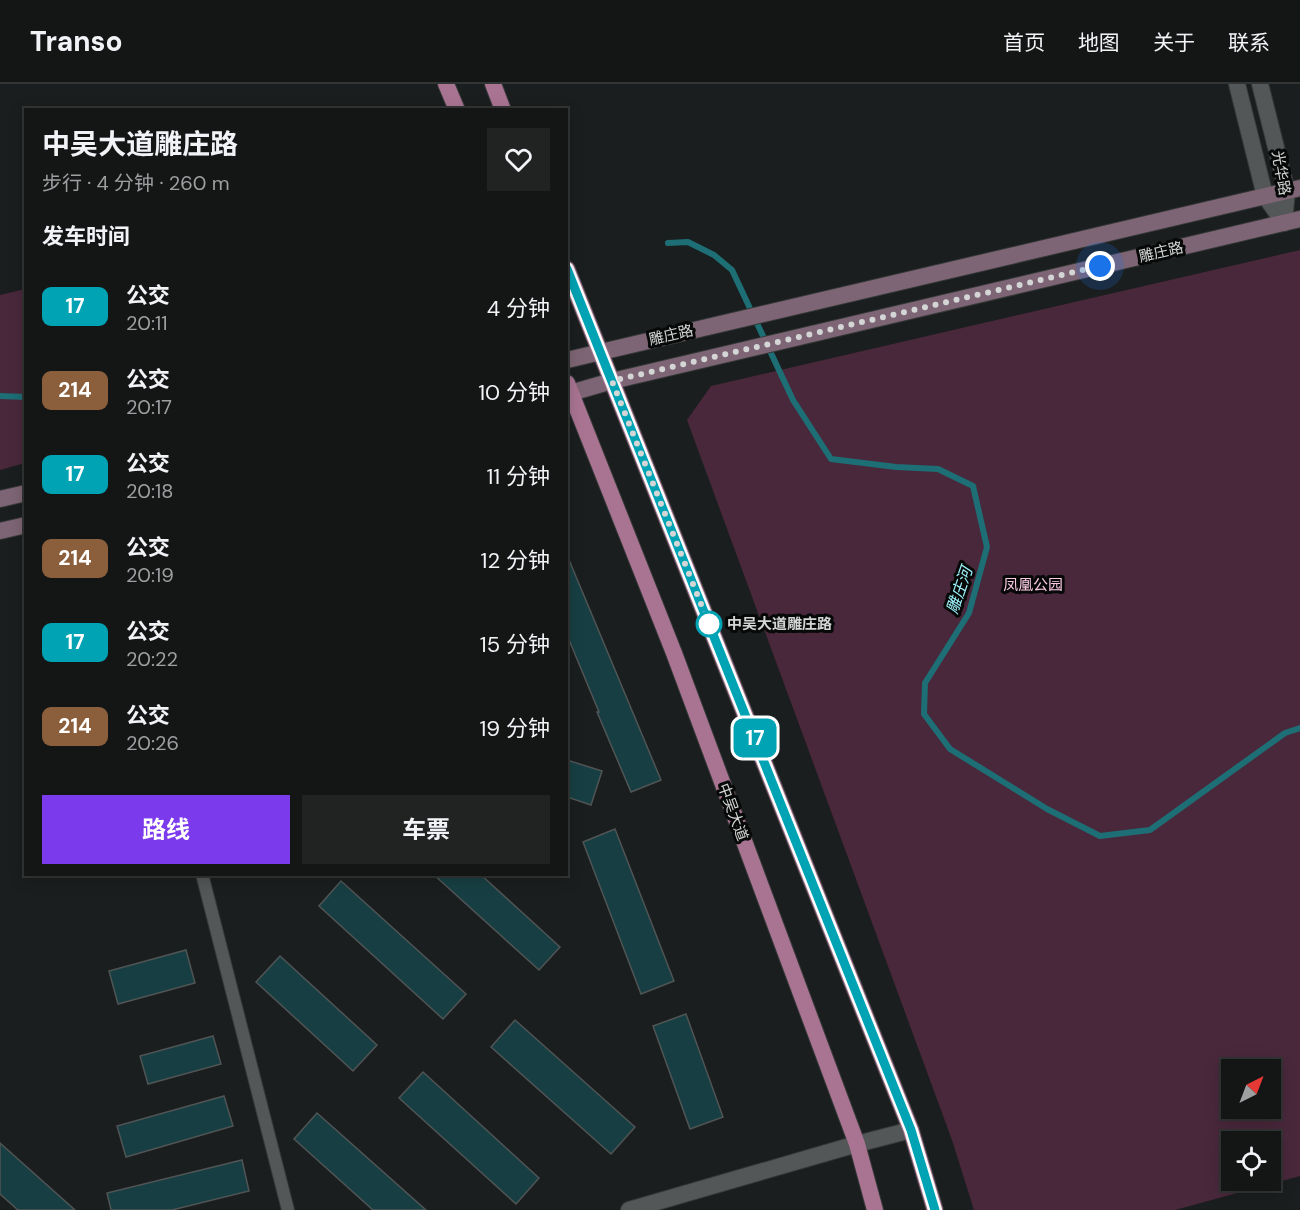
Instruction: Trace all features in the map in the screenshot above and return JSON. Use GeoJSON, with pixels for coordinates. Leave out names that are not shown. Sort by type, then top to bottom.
{"type":"FeatureCollection","features":[{"type":"Feature","properties":{"kind":"main road"},"geometry":{"type":"LineString","coordinates":[[446,84],[455,108]]}},
{"type":"Feature","properties":{"kind":"main road"},"geometry":{"type":"LineString","coordinates":[[493,84],[502,108]]}},
{"type":"Feature","properties":{"kind":"main road","name":"雕庄路"},"geometry":{"type":"LineString","coordinates":[[568,360],[1294,190]]}},
{"type":"Feature","properties":{"kind":"main road","name":"雕庄路"},"geometry":{"type":"LineString","coordinates":[[568,390],[1292,221]]}},
{"type":"Feature","properties":{"kind":"main road"},"geometry":{"type":"LineString","coordinates":[[568,271],[911,1130],[935,1210]]}},
{"type":"Feature","properties":{"kind":"main road","name":"中吴大道"},"geometry":{"type":"LineString","coordinates":[[568,390],[674,653],[857,1144],[875,1210]]}},
{"type":"Feature","properties":{"kind":"main road"},"geometry":{"type":"LineString","coordinates":[[0,499],[24,493]]}},
{"type":"Feature","properties":{"kind":"main road"},"geometry":{"type":"LineString","coordinates":[[0,531],[24,525]]}},
{"type":"Feature","properties":{"kind":"street","name":"光华路"},"geometry":{"type":"LineString","coordinates":[[1237,84],[1265,196],[1292,221]]}},
{"type":"Feature","properties":{"kind":"street","name":"光华路"},"geometry":{"type":"LineString","coordinates":[[1260,84],[1294,190],[1292,221]]}},
{"type":"Feature","properties":{"kind":"street"},"geometry":{"type":"LineString","coordinates":[[629,1210],[911,1130]]}},
{"type":"Feature","properties":{"kind":"lane"},"geometry":{"type":"LineString","coordinates":[[203,876],[288,1210]]}},
{"type":"Feature","properties":{"kind":"green space","name":"凤凰公园"},"geometry":{"type":"Polygon","coordinates":[[[1300,250],[1300,1176],[1281,1181],[1281,1131],[1221,1131],[1221,1191],[1245,1191],[1175,1210],[974,1210],[952,1140],[687,420],[711,386],[1300,250]]]}},
{"type":"Feature","properties":{"kind":"green space"},"geometry":{"type":"Polygon","coordinates":[[[24,289],[24,463],[0,470],[0,295],[24,289]]]}},
{"type":"Feature","properties":{"kind":"building"},"geometry":{"type":"Polygon","coordinates":[[[568,557],[661,780],[631,792],[597,712],[599,712],[568,637],[568,557]]]}},
{"type":"Feature","properties":{"kind":"building"},"geometry":{"type":"Polygon","coordinates":[[[568,760],[602,771],[591,805],[568,797],[568,760]]]}},
{"type":"Feature","properties":{"kind":"building"},"geometry":{"type":"Polygon","coordinates":[[[615,829],[674,981],[641,994],[583,842],[615,829]]]}},
{"type":"Feature","properties":{"kind":"building"},"geometry":{"type":"Polygon","coordinates":[[[435,876],[482,876],[560,947],[539,970],[435,876]]]}},
{"type":"Feature","properties":{"kind":"building"},"geometry":{"type":"Polygon","coordinates":[[[341,881],[466,994],[443,1019],[319,906],[341,881]]]}},
{"type":"Feature","properties":{"kind":"building"},"geometry":{"type":"Polygon","coordinates":[[[186,950],[195,983],[118,1004],[109,971],[186,950]]]}},
{"type":"Feature","properties":{"kind":"building"},"geometry":{"type":"Polygon","coordinates":[[[280,956],[377,1045],[353,1071],[256,982],[280,956]]]}},
{"type":"Feature","properties":{"kind":"building"},"geometry":{"type":"Polygon","coordinates":[[[686,1014],[723,1117],[690,1129],[653,1026],[686,1014]]]}},
{"type":"Feature","properties":{"kind":"building"},"geometry":{"type":"Polygon","coordinates":[[[515,1020],[635,1127],[611,1154],[491,1047],[515,1020]]]}},
{"type":"Feature","properties":{"kind":"building"},"geometry":{"type":"Polygon","coordinates":[[[213,1036],[221,1064],[148,1084],[140,1056],[213,1036]]]}},
{"type":"Feature","properties":{"kind":"building"},"geometry":{"type":"Polygon","coordinates":[[[423,1072],[539,1178],[516,1204],[399,1098],[423,1072]]]}},
{"type":"Feature","properties":{"kind":"building"},"geometry":{"type":"Polygon","coordinates":[[[224,1096],[233,1126],[126,1157],[117,1126],[224,1096]]]}},
{"type":"Feature","properties":{"kind":"building"},"geometry":{"type":"Polygon","coordinates":[[[317,1113],[426,1210],[373,1210],[294,1139],[317,1113]]]}},
{"type":"Feature","properties":{"kind":"building"},"geometry":{"type":"Polygon","coordinates":[[[0,1143],[75,1210],[18,1210],[0,1194],[0,1143]]]}},
{"type":"Feature","properties":{"kind":"building"},"geometry":{"type":"Polygon","coordinates":[[[242,1160],[249,1191],[172,1210],[111,1210],[107,1193],[242,1160]]]}},
{"type":"Feature","properties":{"kind":"waterway","name":"雕庄河"},"geometry":{"type":"LineString","coordinates":[[668,243],[688,242],[714,255],[732,270],[793,400],[831,459],[896,467],[938,469],[973,486],[987,547],[969,613],[925,683],[924,714],[950,749],[1047,809],[1100,836],[1150,830],[1285,733],[1300,728]]}},
{"type":"Feature","properties":{"kind":"waterway","name":"雕庄河"},"geometry":{"type":"LineString","coordinates":[[0,396],[24,397]]}},
{"type":"Feature","properties":{"kind":"bus line","name":"17"},"geometry":{"type":"LineString","coordinates":[[568,272],[911,1130],[935,1210]]}},
{"type":"Feature","properties":{"kind":"place","name":"中吴大道雕庄路"},"geometry":{"type":"Point","coordinates":[709,624]}},
{"type":"Feature","properties":{"kind":"route"},"geometry":{"type":"LineString","coordinates":[[709,624],[612,381],[1100,266]]}}]}
